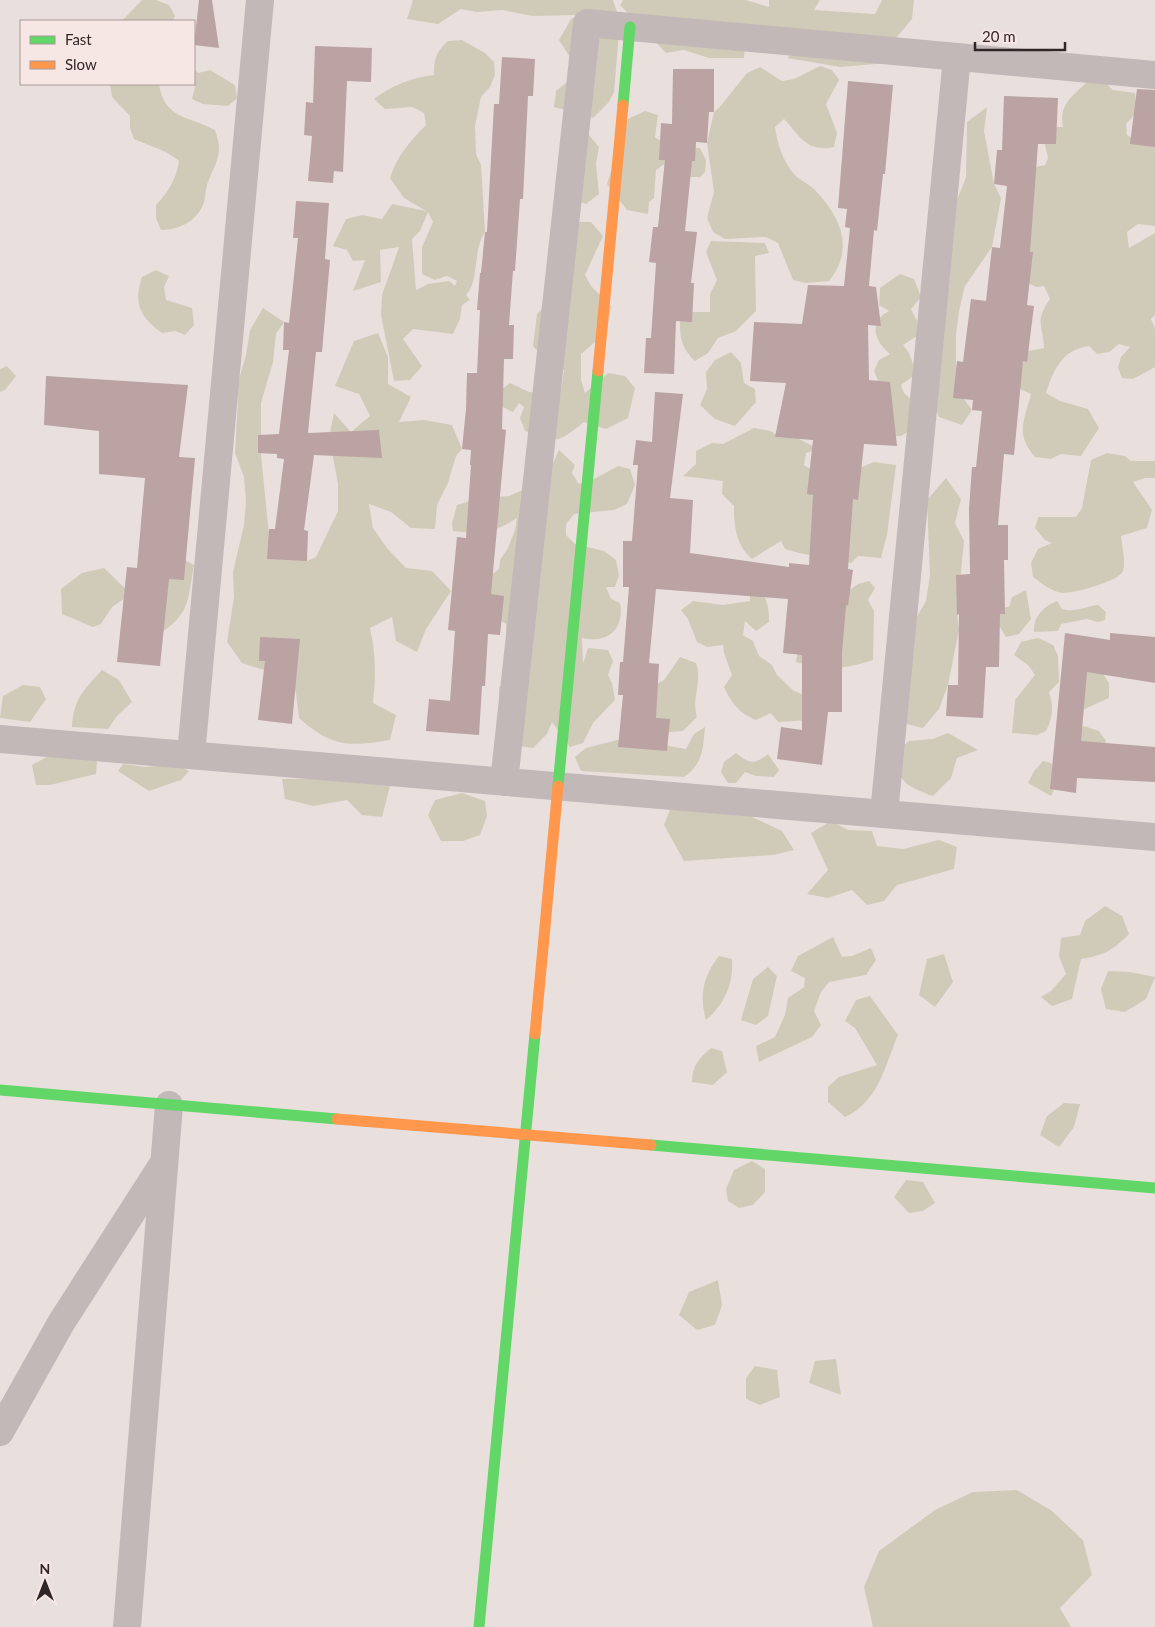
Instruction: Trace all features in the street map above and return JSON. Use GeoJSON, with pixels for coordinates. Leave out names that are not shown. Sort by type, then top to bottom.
{"type":"FeatureCollection","features":[{"type":"Feature","properties":{"kind":"street"},"geometry":{"type":"LineString","coordinates":[[191,755],[260,0]]}},
{"type":"Feature","properties":{"kind":"street"},"geometry":{"type":"LineString","coordinates":[[504,782],[587,24],[1155,75]]}},
{"type":"Feature","properties":{"kind":"street"},"geometry":{"type":"LineString","coordinates":[[479,1627],[630,28]]}},
{"type":"Feature","properties":{"kind":"street"},"geometry":{"type":"LineString","coordinates":[[884,814],[957,57]]}},
{"type":"Feature","properties":{"kind":"street"},"geometry":{"type":"LineString","coordinates":[[0,739],[1155,838]]}},
{"type":"Feature","properties":{"kind":"street"},"geometry":{"type":"LineString","coordinates":[[0,1090],[1155,1188]]}},
{"type":"Feature","properties":{"kind":"street"},"geometry":{"type":"LineString","coordinates":[[127,1627],[169,1105]]}},
{"type":"Feature","properties":{"kind":"street"},"geometry":{"type":"LineString","coordinates":[[0,1432],[61,1323],[164,1162]]}},
{"type":"Feature","properties":{"kind":"shaded area"},"geometry":{"type":"Polygon","coordinates":[[[142,0],[156,0],[169,5],[175,16],[173,20],[123,20],[142,0]]]}},
{"type":"Feature","properties":{"kind":"shaded area"},"geometry":{"type":"Polygon","coordinates":[[[413,0],[613,0],[620,21],[614,92],[609,102],[593,118],[554,107],[556,91],[572,78],[573,62],[559,40],[571,19],[578,15],[533,16],[502,10],[477,12],[461,9],[438,24],[407,19],[413,0]]]}},
{"type":"Feature","properties":{"kind":"shaded area"},"geometry":{"type":"Polygon","coordinates":[[[623,0],[746,0],[769,7],[769,0],[820,0],[814,10],[875,14],[882,0],[914,0],[912,19],[896,38],[888,63],[840,67],[787,58],[813,40],[746,29],[744,58],[709,58],[684,50],[666,53],[620,5],[623,0]]]}},
{"type":"Feature","properties":{"kind":"shaded area"},"geometry":{"type":"Polygon","coordinates":[[[462,40],[485,53],[494,62],[495,75],[490,87],[481,97],[475,126],[476,154],[481,165],[485,232],[479,248],[473,282],[466,295],[470,300],[462,305],[460,319],[453,334],[413,329],[403,339],[422,366],[410,380],[394,381],[381,315],[382,295],[399,247],[380,250],[381,282],[353,291],[365,260],[353,261],[347,250],[333,246],[346,219],[362,215],[382,219],[392,204],[426,211],[404,198],[390,178],[396,163],[405,149],[426,125],[424,113],[412,107],[385,109],[374,99],[402,83],[434,75],[436,56],[448,41],[462,40]],[[428,212],[420,231],[412,239],[416,290],[428,284],[449,281],[455,286],[457,281],[447,276],[435,280],[422,274],[422,247],[433,222],[428,212]]]}},
{"type":"Feature","properties":{"kind":"shaded area"},"geometry":{"type":"Polygon","coordinates":[[[820,66],[832,70],[839,80],[826,104],[837,133],[834,147],[817,148],[805,142],[784,119],[775,127],[781,152],[789,168],[824,200],[838,222],[841,234],[843,245],[841,257],[837,269],[829,281],[805,283],[793,280],[778,243],[766,237],[725,239],[713,232],[707,218],[714,192],[707,143],[714,112],[747,73],[760,67],[782,81],[794,79],[820,66]]]}},
{"type":"Feature","properties":{"kind":"shaded area"},"geometry":{"type":"Polygon","coordinates":[[[195,70],[198,73],[210,70],[235,85],[237,98],[228,106],[203,104],[192,99],[195,87],[195,70]]]}},
{"type":"Feature","properties":{"kind":"shaded area"},"geometry":{"type":"Polygon","coordinates":[[[1091,78],[1103,80],[1113,90],[1135,93],[1137,112],[1126,124],[1127,135],[1137,140],[1155,143],[1155,226],[1138,224],[1127,232],[1129,248],[1155,233],[1155,315],[1151,319],[1155,329],[1155,367],[1133,379],[1122,378],[1118,368],[1121,357],[1130,347],[1119,344],[1109,352],[1097,354],[1089,346],[1080,348],[1066,356],[1052,376],[1046,393],[1060,401],[1088,409],[1099,428],[1081,456],[1061,454],[1051,459],[1035,457],[1029,449],[1023,434],[1024,420],[1031,394],[1014,386],[1024,352],[1044,348],[1041,318],[1050,299],[1044,286],[1036,287],[1022,280],[1031,168],[1045,165],[1048,158],[1044,140],[1052,127],[1063,127],[1062,118],[1066,105],[1074,94],[1091,78]]]}},
{"type":"Feature","properties":{"kind":"shaded area"},"geometry":{"type":"Polygon","coordinates":[[[110,85],[159,85],[166,104],[172,110],[179,115],[215,130],[219,146],[218,158],[207,185],[204,202],[200,211],[186,224],[180,227],[161,230],[156,218],[156,205],[171,184],[179,161],[163,151],[134,139],[130,128],[130,116],[112,97],[110,85]]]}},
{"type":"Feature","properties":{"kind":"shaded area"},"geometry":{"type":"Polygon","coordinates":[[[987,107],[984,131],[994,184],[1001,198],[992,247],[965,286],[959,311],[956,335],[956,388],[972,410],[962,425],[939,417],[930,396],[957,200],[966,177],[967,122],[987,107]]]}},
{"type":"Feature","properties":{"kind":"shaded area"},"geometry":{"type":"Polygon","coordinates":[[[645,111],[658,115],[655,137],[668,146],[700,148],[706,160],[705,172],[700,177],[691,177],[683,168],[663,165],[656,170],[654,198],[649,202],[648,214],[627,210],[607,184],[628,119],[645,111]]]}},
{"type":"Feature","properties":{"kind":"shaded area"},"geometry":{"type":"Polygon","coordinates":[[[589,135],[599,147],[596,164],[599,194],[586,204],[575,200],[580,141],[589,135]]]}},
{"type":"Feature","properties":{"kind":"shaded area"},"geometry":{"type":"Polygon","coordinates":[[[572,222],[591,222],[603,236],[585,275],[591,286],[611,306],[607,332],[581,354],[581,380],[585,393],[608,373],[625,376],[635,388],[628,418],[606,429],[584,422],[562,438],[550,439],[525,431],[520,418],[524,407],[519,403],[513,412],[498,405],[498,392],[510,383],[529,392],[560,396],[564,370],[549,364],[533,346],[537,314],[553,296],[572,222]]]}},
{"type":"Feature","properties":{"kind":"shaded area"},"geometry":{"type":"Polygon","coordinates":[[[711,241],[765,243],[769,253],[755,256],[756,311],[736,331],[718,338],[708,353],[695,361],[686,350],[681,339],[681,312],[710,312],[710,294],[717,280],[706,252],[711,241]]]}},
{"type":"Feature","properties":{"kind":"shaded area"},"geometry":{"type":"Polygon","coordinates":[[[156,270],[169,276],[164,287],[166,300],[192,308],[194,325],[185,335],[175,331],[162,333],[148,321],[140,309],[138,295],[142,277],[156,270]]]}},
{"type":"Feature","properties":{"kind":"shaded area"},"geometry":{"type":"Polygon","coordinates":[[[900,274],[914,279],[921,297],[911,309],[917,321],[917,336],[903,345],[909,353],[915,370],[912,377],[901,385],[904,393],[914,402],[913,429],[901,436],[891,436],[880,385],[874,371],[879,360],[890,354],[877,338],[876,326],[882,315],[889,311],[879,305],[880,288],[900,274]]]}},
{"type":"Feature","properties":{"kind":"shaded area"},"geometry":{"type":"Polygon","coordinates":[[[263,308],[284,322],[276,334],[273,362],[261,403],[261,455],[269,535],[307,561],[316,557],[338,511],[338,484],[329,437],[334,413],[351,432],[370,416],[359,394],[335,386],[354,341],[378,333],[388,357],[388,384],[411,397],[399,422],[424,420],[452,425],[462,449],[456,456],[448,483],[437,505],[435,529],[411,528],[391,512],[369,504],[373,528],[387,548],[406,568],[432,571],[451,591],[426,629],[417,652],[396,641],[392,617],[370,628],[375,666],[373,703],[396,715],[390,740],[352,744],[331,740],[321,735],[299,718],[296,693],[290,678],[242,663],[227,642],[234,597],[233,572],[244,525],[246,501],[244,477],[235,453],[239,379],[246,355],[250,330],[263,308]]]}},
{"type":"Feature","properties":{"kind":"shaded area"},"geometry":{"type":"Polygon","coordinates":[[[731,352],[741,363],[744,383],[755,389],[756,402],[735,426],[715,419],[700,405],[707,389],[706,372],[715,360],[731,352]]]}},
{"type":"Feature","properties":{"kind":"shaded area"},"geometry":{"type":"Polygon","coordinates":[[[7,366],[16,376],[5,390],[0,392],[0,369],[7,366]]]}},
{"type":"Feature","properties":{"kind":"shaded area"},"geometry":{"type":"Polygon","coordinates":[[[754,428],[771,431],[780,438],[795,437],[819,449],[806,453],[804,465],[814,471],[857,469],[874,462],[896,465],[887,535],[881,558],[858,556],[851,563],[793,552],[785,549],[781,541],[752,559],[747,554],[742,548],[737,535],[734,506],[722,494],[723,481],[683,476],[696,464],[696,451],[712,443],[723,444],[754,428]]]}},
{"type":"Feature","properties":{"kind":"shaded area"},"geometry":{"type":"Polygon","coordinates":[[[559,450],[575,465],[572,473],[579,484],[596,478],[618,466],[630,469],[635,485],[627,504],[614,510],[574,514],[566,524],[566,535],[575,544],[604,551],[616,560],[619,575],[615,587],[606,587],[611,599],[620,603],[620,620],[617,627],[612,633],[599,639],[582,638],[583,664],[588,648],[608,650],[613,661],[608,675],[612,683],[615,700],[593,723],[583,743],[570,747],[552,722],[547,734],[533,748],[519,746],[499,716],[499,687],[520,668],[507,637],[506,624],[494,617],[484,581],[499,569],[500,560],[508,548],[515,530],[517,518],[494,530],[480,533],[453,531],[452,523],[457,505],[480,498],[509,496],[538,483],[553,463],[559,450]]]}},
{"type":"Feature","properties":{"kind":"shaded area"},"geometry":{"type":"Polygon","coordinates":[[[1107,453],[1125,456],[1131,461],[1155,461],[1155,478],[1145,478],[1133,482],[1152,510],[1147,528],[1121,536],[1124,563],[1123,571],[1120,575],[1086,589],[1063,593],[1055,591],[1033,577],[1031,563],[1038,549],[1052,543],[1045,540],[1035,528],[1038,517],[1076,517],[1082,508],[1091,460],[1107,453]]]}},
{"type":"Feature","properties":{"kind":"shaded area"},"geometry":{"type":"Polygon","coordinates":[[[946,478],[961,499],[955,523],[964,541],[957,614],[959,630],[948,685],[939,709],[923,728],[899,722],[900,646],[926,601],[930,575],[927,500],[946,478]]]}},
{"type":"Feature","properties":{"kind":"shaded area"},"geometry":{"type":"Polygon","coordinates":[[[171,552],[194,565],[190,590],[181,615],[155,637],[171,552]]]}},
{"type":"Feature","properties":{"kind":"shaded area"},"geometry":{"type":"Polygon","coordinates":[[[104,568],[131,594],[112,607],[101,624],[93,627],[62,614],[61,589],[82,573],[104,568]]]}},
{"type":"Feature","properties":{"kind":"shaded area"},"geometry":{"type":"Polygon","coordinates":[[[750,580],[765,598],[769,622],[756,631],[745,621],[743,635],[753,641],[759,656],[772,665],[777,675],[794,691],[807,696],[809,720],[778,722],[771,713],[756,720],[741,711],[733,703],[724,687],[732,675],[723,645],[707,647],[697,642],[688,619],[681,610],[693,601],[723,605],[750,601],[750,580]]]}},
{"type":"Feature","properties":{"kind":"shaded area"},"geometry":{"type":"Polygon","coordinates":[[[869,581],[875,588],[868,600],[874,611],[873,660],[834,668],[815,667],[796,662],[798,649],[841,596],[858,584],[869,581]]]}},
{"type":"Feature","properties":{"kind":"shaded area"},"geometry":{"type":"Polygon","coordinates":[[[1026,590],[1031,619],[1019,634],[1006,637],[998,624],[995,608],[1009,607],[1012,597],[1026,590]]]}},
{"type":"Feature","properties":{"kind":"shaded area"},"geometry":{"type":"Polygon","coordinates":[[[1057,601],[1062,609],[1067,610],[1098,605],[1106,612],[1105,620],[1098,622],[1087,619],[1061,624],[1058,631],[1034,632],[1037,617],[1048,606],[1057,601]]]}},
{"type":"Feature","properties":{"kind":"shaded area"},"geometry":{"type":"Polygon","coordinates":[[[1038,638],[1053,645],[1058,656],[1059,682],[1049,692],[1052,702],[1050,721],[1046,731],[1037,735],[1012,733],[1015,700],[1035,675],[1028,665],[1014,655],[1021,642],[1038,638]]]}},
{"type":"Feature","properties":{"kind":"shaded area"},"geometry":{"type":"Polygon","coordinates":[[[680,657],[696,663],[698,670],[695,703],[697,717],[683,731],[655,733],[647,689],[664,680],[680,657]]]}},
{"type":"Feature","properties":{"kind":"shaded area"},"geometry":{"type":"Polygon","coordinates":[[[1099,668],[1109,683],[1109,698],[1080,711],[1070,671],[1099,668]]]}},
{"type":"Feature","properties":{"kind":"shaded area"},"geometry":{"type":"Polygon","coordinates":[[[102,670],[119,680],[132,702],[117,716],[108,729],[72,727],[77,702],[102,670]]]}},
{"type":"Feature","properties":{"kind":"shaded area"},"geometry":{"type":"Polygon","coordinates":[[[23,685],[40,687],[46,699],[30,722],[0,718],[3,696],[23,685]]]}},
{"type":"Feature","properties":{"kind":"shaded area"},"geometry":{"type":"Polygon","coordinates":[[[1084,726],[1099,731],[1106,741],[1103,756],[1091,760],[1072,729],[1084,726]]]}},
{"type":"Feature","properties":{"kind":"shaded area"},"geometry":{"type":"Polygon","coordinates":[[[705,727],[701,755],[695,767],[684,777],[581,771],[575,757],[586,748],[625,738],[686,749],[694,734],[705,727]]]}},
{"type":"Feature","properties":{"kind":"shaded area"},"geometry":{"type":"Polygon","coordinates":[[[948,733],[978,750],[957,758],[951,778],[933,796],[916,789],[904,781],[898,769],[898,750],[909,741],[933,739],[948,733]]]}},
{"type":"Feature","properties":{"kind":"shaded area"},"geometry":{"type":"Polygon","coordinates":[[[54,753],[97,761],[96,774],[50,785],[36,785],[32,765],[54,753]]]}},
{"type":"Feature","properties":{"kind":"shaded area"},"geometry":{"type":"Polygon","coordinates":[[[736,753],[752,762],[768,754],[779,770],[774,777],[756,776],[745,772],[736,783],[728,783],[721,772],[724,762],[736,753]]]}},
{"type":"Feature","properties":{"kind":"shaded area"},"geometry":{"type":"Polygon","coordinates":[[[1043,761],[1051,763],[1060,776],[1051,796],[1028,783],[1034,771],[1043,761]]]}},
{"type":"Feature","properties":{"kind":"shaded area"},"geometry":{"type":"Polygon","coordinates":[[[123,764],[146,767],[175,764],[189,771],[181,780],[149,791],[118,771],[123,764]]]}},
{"type":"Feature","properties":{"kind":"shaded area"},"geometry":{"type":"Polygon","coordinates":[[[282,779],[317,779],[390,786],[382,817],[362,815],[347,800],[313,806],[285,799],[282,779]]]}},
{"type":"Feature","properties":{"kind":"shaded area"},"geometry":{"type":"Polygon","coordinates":[[[462,793],[485,801],[487,816],[480,835],[463,841],[441,841],[428,815],[435,800],[462,793]]]}},
{"type":"Feature","properties":{"kind":"shaded area"},"geometry":{"type":"Polygon","coordinates":[[[726,809],[748,815],[782,831],[794,850],[773,855],[684,861],[664,825],[670,810],[726,809]]]}},
{"type":"Feature","properties":{"kind":"shaded area"},"geometry":{"type":"Polygon","coordinates":[[[831,821],[848,830],[872,831],[877,846],[903,849],[939,840],[957,847],[954,869],[897,885],[884,901],[867,905],[852,890],[828,898],[807,894],[828,870],[811,833],[831,821]]]}},
{"type":"Feature","properties":{"kind":"shaded area"},"geometry":{"type":"Polygon","coordinates":[[[1105,906],[1122,916],[1129,934],[1118,945],[1108,951],[1081,959],[1072,999],[1052,1006],[1041,997],[1051,991],[1066,974],[1059,956],[1061,938],[1080,935],[1085,921],[1105,906]]]}},
{"type":"Feature","properties":{"kind":"shaded area"},"geometry":{"type":"Polygon","coordinates":[[[833,937],[842,957],[852,956],[871,948],[876,960],[866,975],[829,982],[821,992],[814,1011],[821,1025],[812,1037],[759,1062],[756,1046],[775,1037],[785,1015],[788,998],[804,987],[805,978],[791,971],[798,956],[833,937]]]}},
{"type":"Feature","properties":{"kind":"shaded area"},"geometry":{"type":"Polygon","coordinates":[[[944,954],[953,982],[935,1007],[919,995],[927,959],[944,954]]]}},
{"type":"Feature","properties":{"kind":"shaded area"},"geometry":{"type":"Polygon","coordinates":[[[719,956],[732,959],[731,977],[723,1001],[706,1020],[703,1003],[704,986],[709,971],[719,956]]]}},
{"type":"Feature","properties":{"kind":"shaded area"},"geometry":{"type":"Polygon","coordinates":[[[768,967],[777,976],[768,1016],[756,1025],[741,1020],[753,979],[768,967]]]}},
{"type":"Feature","properties":{"kind":"shaded area"},"geometry":{"type":"Polygon","coordinates":[[[1108,971],[1130,972],[1155,977],[1146,999],[1125,1012],[1106,1009],[1101,989],[1108,971]]]}},
{"type":"Feature","properties":{"kind":"shaded area"},"geometry":{"type":"Polygon","coordinates":[[[870,996],[898,1035],[873,1093],[856,1110],[845,1117],[828,1102],[828,1087],[839,1077],[877,1065],[855,1028],[845,1021],[856,1000],[870,996]]]}},
{"type":"Feature","properties":{"kind":"shaded area"},"geometry":{"type":"Polygon","coordinates":[[[711,1048],[722,1051],[727,1072],[713,1085],[692,1082],[693,1071],[697,1063],[711,1048]]]}},
{"type":"Feature","properties":{"kind":"shaded area"},"geometry":{"type":"Polygon","coordinates":[[[1064,1103],[1080,1104],[1074,1127],[1059,1147],[1040,1135],[1047,1116],[1064,1103]]]}},
{"type":"Feature","properties":{"kind":"shaded area"},"geometry":{"type":"Polygon","coordinates":[[[752,1161],[765,1169],[765,1192],[753,1205],[739,1208],[728,1201],[726,1189],[734,1170],[752,1161]]]}},
{"type":"Feature","properties":{"kind":"shaded area"},"geometry":{"type":"Polygon","coordinates":[[[906,1180],[923,1182],[935,1203],[923,1211],[909,1213],[894,1197],[906,1180]]]}},
{"type":"Feature","properties":{"kind":"shaded area"},"geometry":{"type":"Polygon","coordinates":[[[718,1280],[722,1305],[715,1325],[697,1330],[679,1315],[689,1292],[718,1280]]]}},
{"type":"Feature","properties":{"kind":"shaded area"},"geometry":{"type":"Polygon","coordinates":[[[836,1359],[841,1395],[809,1383],[815,1361],[836,1359]]]}},
{"type":"Feature","properties":{"kind":"shaded area"},"geometry":{"type":"Polygon","coordinates":[[[755,1366],[777,1370],[780,1397],[760,1405],[746,1399],[746,1378],[755,1366]]]}},
{"type":"Feature","properties":{"kind":"shaded area"},"geometry":{"type":"Polygon","coordinates":[[[1017,1490],[1052,1511],[1083,1540],[1092,1575],[1060,1608],[1071,1627],[873,1627],[864,1587],[879,1551],[935,1510],[973,1492],[1017,1490]]]}},
{"type":"Feature","properties":{"kind":"building"},"geometry":{"type":"Polygon","coordinates":[[[199,0],[212,0],[219,48],[195,45],[199,0]]]}},
{"type":"Feature","properties":{"kind":"building"},"geometry":{"type":"Polygon","coordinates":[[[315,46],[372,48],[371,82],[347,81],[343,172],[334,171],[333,183],[308,181],[312,136],[304,135],[306,102],[313,103],[315,46]]]}},
{"type":"Feature","properties":{"kind":"building"},"geometry":{"type":"Polygon","coordinates":[[[502,57],[535,59],[533,96],[528,96],[523,199],[520,199],[509,325],[514,325],[513,359],[504,359],[502,429],[506,430],[491,594],[504,596],[500,635],[488,634],[485,686],[482,686],[479,735],[426,731],[429,699],[450,701],[455,631],[448,630],[457,537],[466,538],[471,465],[471,450],[462,449],[467,373],[477,373],[480,310],[477,310],[485,232],[487,232],[494,104],[499,104],[502,57]]]}},
{"type":"Feature","properties":{"kind":"building"},"geometry":{"type":"Polygon","coordinates":[[[673,69],[714,69],[714,112],[709,112],[707,143],[696,142],[695,161],[692,161],[685,231],[697,232],[691,283],[694,283],[692,322],[676,321],[674,374],[644,373],[646,338],[651,338],[656,263],[649,262],[653,227],[658,227],[665,160],[659,160],[661,123],[672,124],[673,69]]]}},
{"type":"Feature","properties":{"kind":"building"},"geometry":{"type":"Polygon","coordinates":[[[848,81],[893,85],[885,174],[883,174],[877,231],[874,230],[869,286],[876,287],[881,326],[868,325],[869,380],[890,382],[897,446],[864,444],[858,500],[853,499],[848,569],[853,570],[848,606],[846,605],[842,653],[842,712],[828,712],[822,765],[777,759],[781,727],[802,730],[802,655],[783,653],[788,599],[656,589],[649,663],[659,664],[656,718],[670,719],[667,751],[618,747],[623,695],[618,695],[620,662],[623,662],[629,587],[623,587],[623,541],[632,541],[638,465],[633,465],[636,440],[652,442],[655,392],[683,394],[670,498],[693,500],[690,553],[789,567],[789,563],[809,565],[813,495],[807,494],[813,440],[775,437],[786,383],[750,381],[754,322],[802,324],[808,285],[844,286],[850,228],[845,227],[847,209],[838,208],[848,81]]]}},
{"type":"Feature","properties":{"kind":"building"},"geometry":{"type":"Polygon","coordinates":[[[1137,89],[1155,90],[1155,147],[1130,144],[1137,89]]]}},
{"type":"Feature","properties":{"kind":"building"},"geometry":{"type":"Polygon","coordinates":[[[1004,96],[1058,98],[1056,144],[1038,144],[1030,252],[1033,252],[1027,305],[1034,306],[1027,362],[1023,361],[1014,455],[1004,454],[998,525],[1008,525],[1008,560],[1004,560],[1005,614],[1000,614],[999,667],[986,667],[983,718],[946,716],[948,685],[958,685],[959,614],[957,615],[956,575],[970,574],[969,509],[972,467],[976,467],[982,411],[972,410],[973,400],[953,398],[957,361],[963,362],[971,299],[986,301],[992,247],[1000,248],[1007,186],[994,184],[997,150],[1002,150],[1004,96]]]}},
{"type":"Feature","properties":{"kind":"building"},"geometry":{"type":"Polygon","coordinates":[[[296,201],[329,203],[325,259],[330,260],[322,352],[316,352],[308,433],[379,430],[382,458],[314,455],[304,530],[308,531],[307,561],[267,559],[269,529],[275,529],[284,459],[277,458],[277,454],[258,453],[258,435],[279,434],[289,350],[283,350],[284,322],[289,323],[298,238],[293,238],[296,201]]]}},
{"type":"Feature","properties":{"kind":"building"},"geometry":{"type":"Polygon","coordinates":[[[46,376],[188,385],[179,457],[195,458],[184,580],[169,579],[160,666],[117,662],[127,567],[137,568],[145,478],[99,474],[99,431],[44,425],[46,376]]]}},
{"type":"Feature","properties":{"kind":"building"},"geometry":{"type":"Polygon","coordinates":[[[1065,633],[1110,640],[1110,633],[1155,637],[1155,683],[1087,672],[1081,741],[1155,747],[1155,782],[1077,778],[1076,793],[1050,789],[1065,633]]]}},
{"type":"Feature","properties":{"kind":"building"},"geometry":{"type":"Polygon","coordinates":[[[260,637],[300,639],[292,724],[258,720],[265,661],[259,661],[260,637]]]}},
{"type":"Feature","properties":{"kind":"traffic: fast"},"geometry":{"type":"LineString","coordinates":[[623,105],[630,27]]}},
{"type":"Feature","properties":{"kind":"traffic: fast"},"geometry":{"type":"LineString","coordinates":[[558,786],[598,371]]}},
{"type":"Feature","properties":{"kind":"traffic: fast"},"geometry":{"type":"LineString","coordinates":[[479,1627],[535,1034]]}},
{"type":"Feature","properties":{"kind":"traffic: fast"},"geometry":{"type":"LineString","coordinates":[[0,1090],[337,1119]]}},
{"type":"Feature","properties":{"kind":"traffic: fast"},"geometry":{"type":"LineString","coordinates":[[651,1145],[1155,1188]]}},
{"type":"Feature","properties":{"kind":"traffic: slow"},"geometry":{"type":"LineString","coordinates":[[598,371],[623,105]]}},
{"type":"Feature","properties":{"kind":"traffic: slow"},"geometry":{"type":"LineString","coordinates":[[535,1034],[558,786]]}},
{"type":"Feature","properties":{"kind":"traffic: slow"},"geometry":{"type":"LineString","coordinates":[[337,1119],[651,1145]]}}]}
